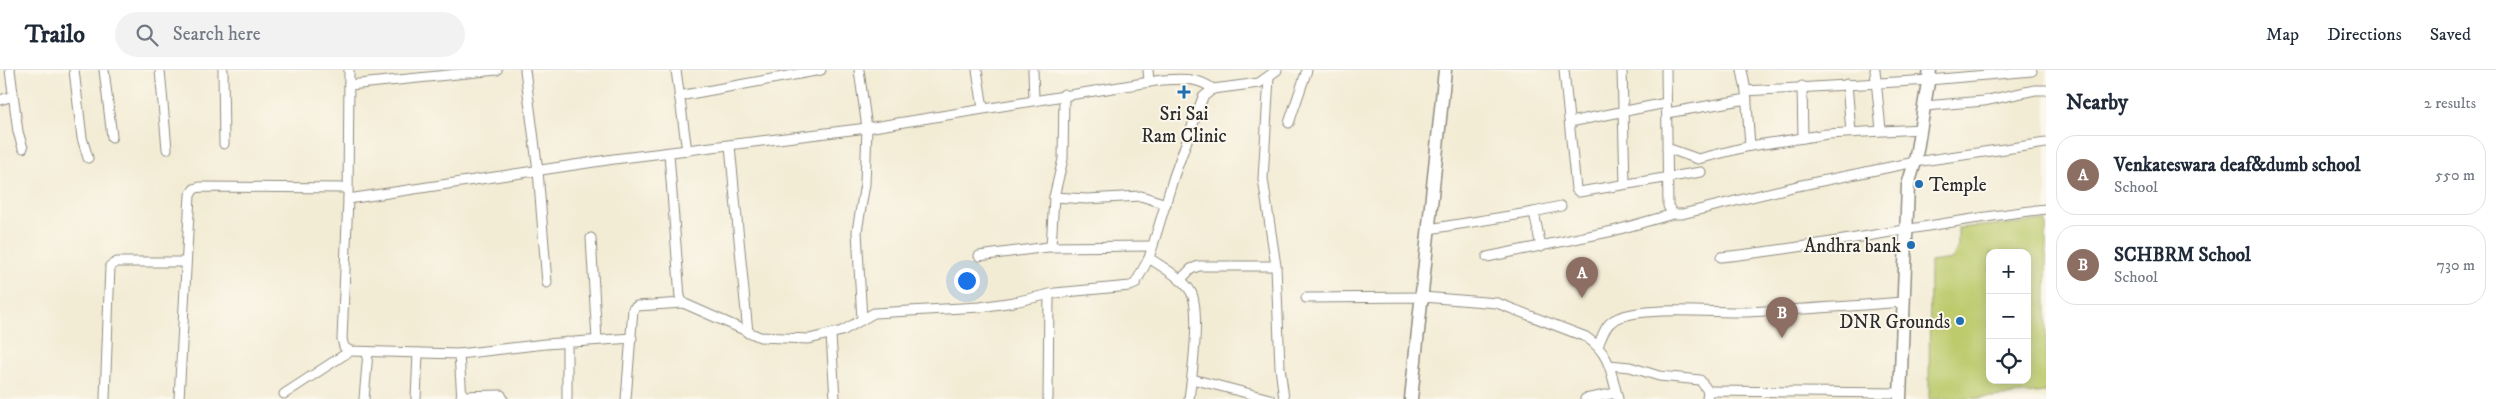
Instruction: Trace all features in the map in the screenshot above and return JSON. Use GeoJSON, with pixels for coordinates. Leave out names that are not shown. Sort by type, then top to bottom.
{"type":"FeatureCollection","features":[{"type":"Feature","properties":{"kind":"main road"},"geometry":{"type":"LineString","coordinates":[[1411,399],[1446,70]]}},
{"type":"Feature","properties":{"kind":"main road"},"geometry":{"type":"LineString","coordinates":[[1900,396],[1908,185],[1915,162],[1930,75]]}},
{"type":"Feature","properties":{"kind":"street"},"geometry":{"type":"LineString","coordinates":[[10,70],[18,132],[23,148]]}},
{"type":"Feature","properties":{"kind":"street"},"geometry":{"type":"LineString","coordinates":[[74,70],[82,138],[88,158]]}},
{"type":"Feature","properties":{"kind":"street"},"geometry":{"type":"LineString","coordinates":[[104,70],[112,138]]}},
{"type":"Feature","properties":{"kind":"street"},"geometry":{"type":"LineString","coordinates":[[160,70],[167,149]]}},
{"type":"Feature","properties":{"kind":"street"},"geometry":{"type":"LineString","coordinates":[[224,70],[224,144]]}},
{"type":"Feature","properties":{"kind":"street"},"geometry":{"type":"LineString","coordinates":[[349,70],[348,199],[342,339],[344,347],[350,351],[459,354],[566,342],[632,338]]}},
{"type":"Feature","properties":{"kind":"street"},"geometry":{"type":"LineString","coordinates":[[349,86],[443,73],[497,70]]}},
{"type":"Feature","properties":{"kind":"street"},"geometry":{"type":"LineString","coordinates":[[525,70],[538,171],[547,283]]}},
{"type":"Feature","properties":{"kind":"street"},"geometry":{"type":"LineString","coordinates":[[676,70],[687,151]]}},
{"type":"Feature","properties":{"kind":"street"},"geometry":{"type":"LineString","coordinates":[[679,96],[821,70]]}},
{"type":"Feature","properties":{"kind":"street"},"geometry":{"type":"LineString","coordinates":[[859,70],[867,128],[865,184],[857,231],[862,320]]}},
{"type":"Feature","properties":{"kind":"street"},"geometry":{"type":"LineString","coordinates":[[977,70],[982,108]]}},
{"type":"Feature","properties":{"kind":"street"},"geometry":{"type":"LineString","coordinates":[[1033,70],[1034,100]]}},
{"type":"Feature","properties":{"kind":"street"},"geometry":{"type":"LineString","coordinates":[[1148,70],[1149,82]]}},
{"type":"Feature","properties":{"kind":"street"},"geometry":{"type":"LineString","coordinates":[[1190,79],[1194,70]]}},
{"type":"Feature","properties":{"kind":"street"},"geometry":{"type":"LineString","coordinates":[[626,399],[633,309],[637,306],[683,303],[748,333],[770,338],[809,338],[832,335],[874,313],[980,307],[1049,294],[1135,284],[1149,258],[1195,115],[1203,97],[1213,89],[1259,83],[1277,70]]}},
{"type":"Feature","properties":{"kind":"street"},"geometry":{"type":"LineString","coordinates":[[1289,123],[1307,70]]}},
{"type":"Feature","properties":{"kind":"street"},"geometry":{"type":"LineString","coordinates":[[1564,70],[1576,189],[1586,192],[1702,172]]}},
{"type":"Feature","properties":{"kind":"street"},"geometry":{"type":"LineString","coordinates":[[1622,70],[1625,111],[1625,184]]}},
{"type":"Feature","properties":{"kind":"street"},"geometry":{"type":"LineString","coordinates":[[1666,70],[1668,206],[1673,214]]}},
{"type":"Feature","properties":{"kind":"street"},"geometry":{"type":"LineString","coordinates":[[1742,70],[1750,146]]}},
{"type":"Feature","properties":{"kind":"street"},"geometry":{"type":"LineString","coordinates":[[1875,70],[1881,130]]}},
{"type":"Feature","properties":{"kind":"street"},"geometry":{"type":"LineString","coordinates":[[1667,113],[1746,95],[1802,86],[1876,83],[1930,75],[2032,72]]}},
{"type":"Feature","properties":{"kind":"street"},"geometry":{"type":"LineString","coordinates":[[1269,77],[1263,179],[1276,266],[1280,367],[1284,399]]}},
{"type":"Feature","properties":{"kind":"street"},"geometry":{"type":"LineString","coordinates":[[348,199],[538,171],[867,128],[1064,94],[1149,82],[1190,79],[1205,82],[1213,89]]}},
{"type":"Feature","properties":{"kind":"street"},"geometry":{"type":"LineString","coordinates":[[1847,84],[1851,132]]}},
{"type":"Feature","properties":{"kind":"street"},"geometry":{"type":"LineString","coordinates":[[1802,86],[1803,138]]}},
{"type":"Feature","properties":{"kind":"street"},"geometry":{"type":"LineString","coordinates":[[1925,106],[1984,101],[2035,90],[2046,90]]}},
{"type":"Feature","properties":{"kind":"street"},"geometry":{"type":"LineString","coordinates":[[1051,247],[1054,197],[1063,159],[1064,94]]}},
{"type":"Feature","properties":{"kind":"street"},"geometry":{"type":"LineString","coordinates":[[0,100],[13,96]]}},
{"type":"Feature","properties":{"kind":"street"},"geometry":{"type":"LineString","coordinates":[[1570,122],[1666,103]]}},
{"type":"Feature","properties":{"kind":"street"},"geometry":{"type":"LineString","coordinates":[[1668,148],[1698,159],[1750,146],[1803,138],[1851,132],[1921,129]]}},
{"type":"Feature","properties":{"kind":"street"},"geometry":{"type":"LineString","coordinates":[[1487,257],[1613,231],[1673,214],[1682,214],[1797,186],[1915,162],[2046,143]]}},
{"type":"Feature","properties":{"kind":"street"},"geometry":{"type":"LineString","coordinates":[[730,146],[748,333]]}},
{"type":"Feature","properties":{"kind":"street"},"geometry":{"type":"LineString","coordinates":[[668,154],[680,297],[683,303]]}},
{"type":"Feature","properties":{"kind":"street"},"geometry":{"type":"LineString","coordinates":[[179,399],[190,195],[194,189],[200,187],[348,188]]}},
{"type":"Feature","properties":{"kind":"street"},"geometry":{"type":"LineString","coordinates":[[1054,197],[1141,196],[1166,204]]}},
{"type":"Feature","properties":{"kind":"street"},"geometry":{"type":"LineString","coordinates":[[1429,229],[1561,206]]}},
{"type":"Feature","properties":{"kind":"street"},"geometry":{"type":"LineString","coordinates":[[1721,257],[1825,244],[1984,216],[2046,209]]}},
{"type":"Feature","properties":{"kind":"street"},"geometry":{"type":"LineString","coordinates":[[1534,212],[1541,247]]}},
{"type":"Feature","properties":{"kind":"street"},"geometry":{"type":"LineString","coordinates":[[591,238],[597,340]]}},
{"type":"Feature","properties":{"kind":"street"},"geometry":{"type":"LineString","coordinates":[[979,256],[1051,247],[1153,246]]}},
{"type":"Feature","properties":{"kind":"street"},"geometry":{"type":"LineString","coordinates":[[1149,258],[1180,280],[1191,292],[1194,306],[1195,352],[1189,399]]}},
{"type":"Feature","properties":{"kind":"street"},"geometry":{"type":"LineString","coordinates":[[105,399],[110,266],[117,262],[186,262]]}},
{"type":"Feature","properties":{"kind":"street"},"geometry":{"type":"LineString","coordinates":[[1180,280],[1191,268],[1199,266],[1276,266]]}},
{"type":"Feature","properties":{"kind":"street"},"geometry":{"type":"LineString","coordinates":[[1048,399],[1049,294]]}},
{"type":"Feature","properties":{"kind":"street"},"geometry":{"type":"LineString","coordinates":[[1306,298],[1422,298],[1497,303],[1586,337],[1598,346],[1609,365],[1617,396],[1585,399]]}},
{"type":"Feature","properties":{"kind":"street"},"geometry":{"type":"LineString","coordinates":[[1598,346],[1604,331],[1613,320],[1630,314],[1671,311],[1745,312],[1903,302]]}},
{"type":"Feature","properties":{"kind":"street"},"geometry":{"type":"LineString","coordinates":[[832,335],[835,399]]}},
{"type":"Feature","properties":{"kind":"street"},"geometry":{"type":"LineString","coordinates":[[566,342],[567,399]]}},
{"type":"Feature","properties":{"kind":"street"},"geometry":{"type":"LineString","coordinates":[[284,394],[350,351]]}},
{"type":"Feature","properties":{"kind":"street"},"geometry":{"type":"LineString","coordinates":[[364,399],[368,352]]}},
{"type":"Feature","properties":{"kind":"street"},"geometry":{"type":"LineString","coordinates":[[416,399],[418,353]]}},
{"type":"Feature","properties":{"kind":"street"},"geometry":{"type":"LineString","coordinates":[[459,354],[462,397],[501,395],[502,399]]}},
{"type":"Feature","properties":{"kind":"street"},"geometry":{"type":"LineString","coordinates":[[1609,365],[1630,367],[1659,376],[1700,380],[1708,395],[1900,396]]}},
{"type":"Feature","properties":{"kind":"street"},"geometry":{"type":"LineString","coordinates":[[1192,378],[1270,399]]}},
{"type":"Feature","properties":{"kind":"green space","name":"DNR Grounds"},"geometry":{"type":"Polygon","coordinates":[[[2046,221],[2046,392],[1967,399],[1929,399],[1930,262],[1952,259],[1958,246],[1958,228],[2046,221]]]}},
{"type":"Feature","properties":{"kind":"place","name":"Sri Sai Ram Clinic"},"geometry":{"type":"Point","coordinates":[1184,92]}},
{"type":"Feature","properties":{"kind":"place","name":"Temple"},"geometry":{"type":"Point","coordinates":[1919,184]}},
{"type":"Feature","properties":{"kind":"place","name":"Andhra bank"},"geometry":{"type":"Point","coordinates":[1911,245]}},
{"type":"Feature","properties":{"kind":"place","name":"Venkateswara deaf&dumb school"},"geometry":{"type":"Point","coordinates":[1582,298]}},
{"type":"Feature","properties":{"kind":"place","name":"DNR Grounds"},"geometry":{"type":"Point","coordinates":[1960,321]}},
{"type":"Feature","properties":{"kind":"place","name":"SCHBRM School"},"geometry":{"type":"Point","coordinates":[1782,338]}}]}
